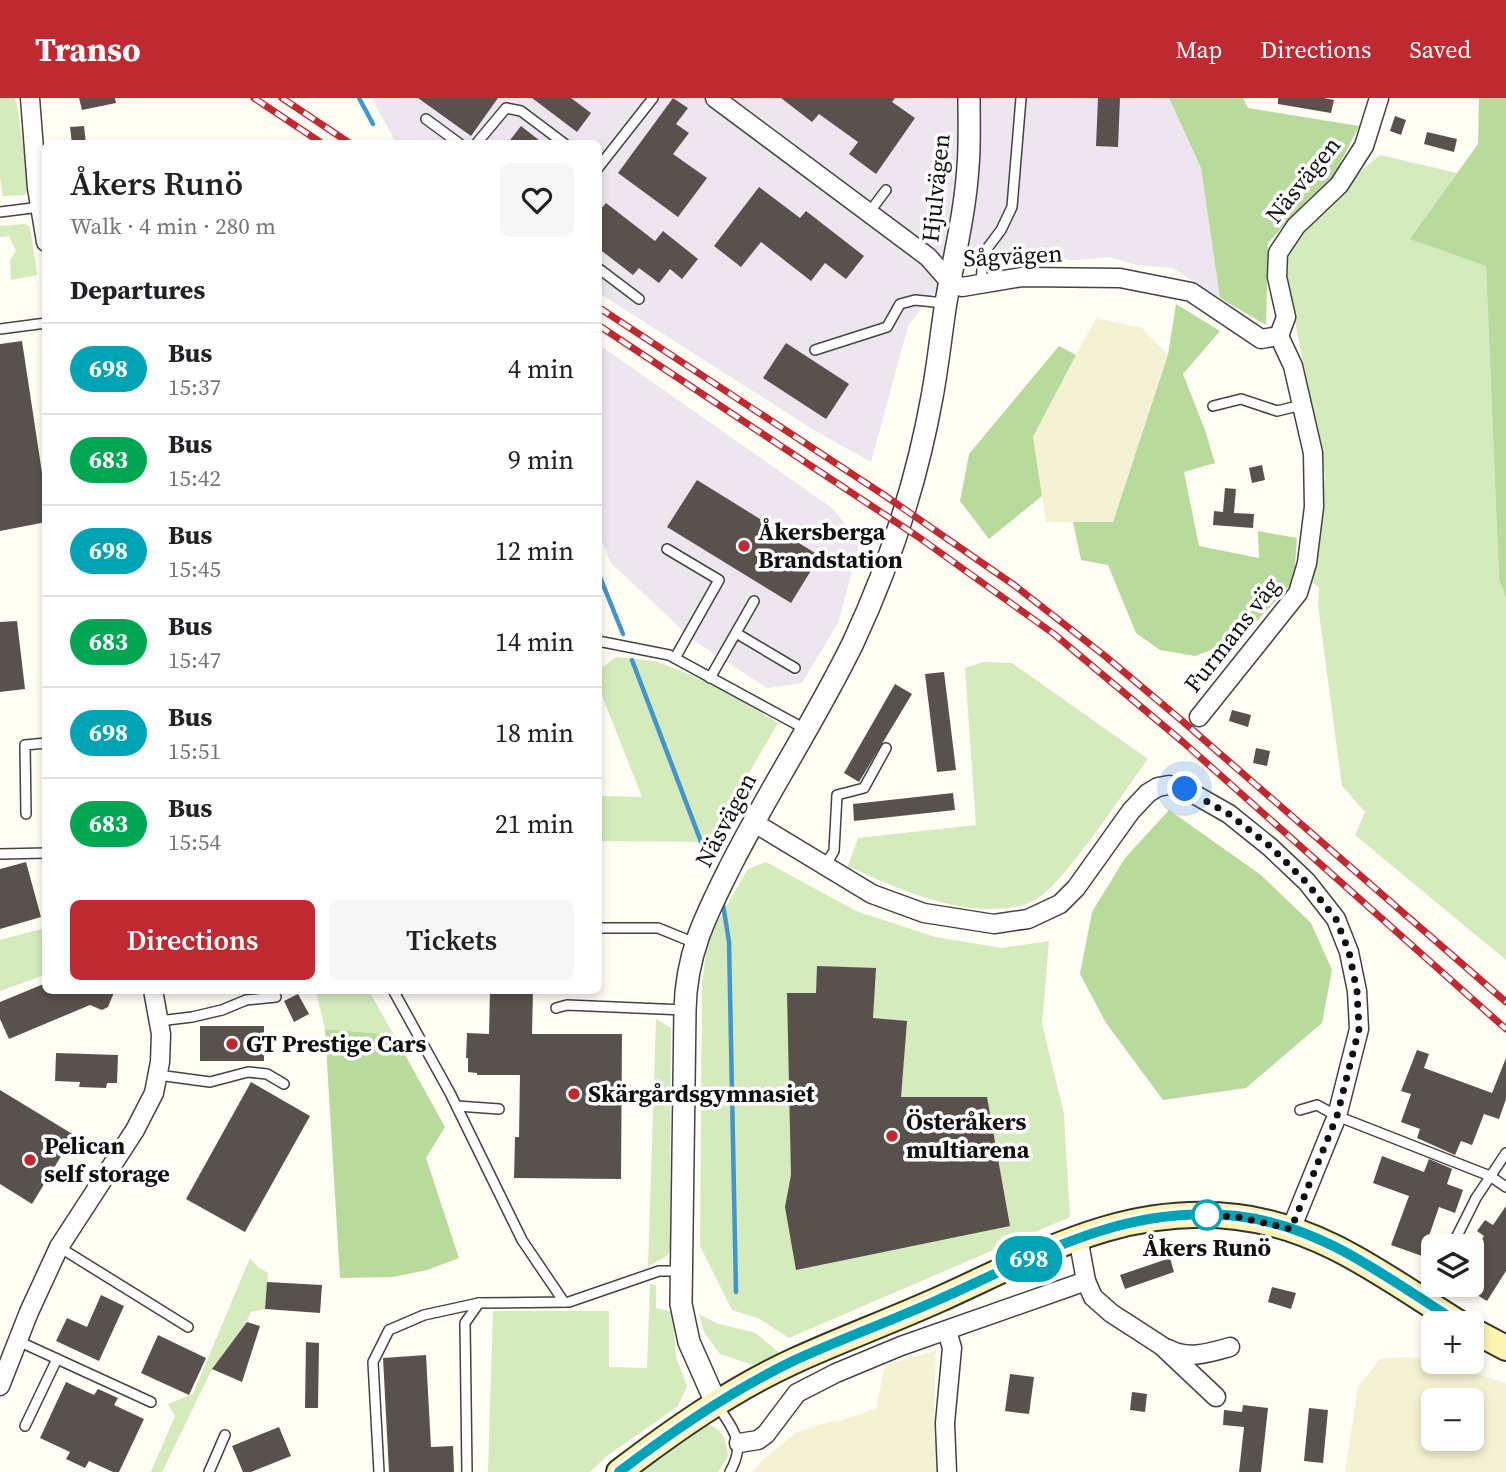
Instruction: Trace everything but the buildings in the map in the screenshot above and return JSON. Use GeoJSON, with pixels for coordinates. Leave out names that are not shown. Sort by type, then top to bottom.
{"type":"FeatureCollection","features":[{"type":"Feature","properties":{"kind":"main road"},"geometry":{"type":"LineString","coordinates":[[619,1472],[716,1403],[793,1362],[1078,1237],[1133,1220],[1178,1215],[1238,1217],[1291,1229],[1362,1260],[1441,1311]]}},
{"type":"Feature","properties":{"kind":"main road"},"geometry":{"type":"LineString","coordinates":[[1484,1336],[1506,1348]]}},
{"type":"Feature","properties":{"kind":"street"},"geometry":{"type":"LineString","coordinates":[[30,98],[42,219]]}},
{"type":"Feature","properties":{"kind":"street","name":"Sågvägen"},"geometry":{"type":"LineString","coordinates":[[715,98],[928,257],[950,282],[962,287],[1022,277],[1121,278],[1191,292],[1261,338],[1279,336]]}},
{"type":"Feature","properties":{"kind":"street","name":"Hjulvägen"},"geometry":{"type":"LineString","coordinates":[[950,282],[968,166],[969,98]]}},
{"type":"Feature","properties":{"kind":"street","name":"Näsvägen"},"geometry":{"type":"LineString","coordinates":[[1279,336],[1286,317],[1276,277],[1278,253],[1296,226],[1339,185],[1364,146],[1378,98]]}},
{"type":"Feature","properties":{"kind":"street","name":"Näsvägen"},"geometry":{"type":"LineString","coordinates":[[716,1403],[689,1342],[681,1304],[685,1010],[688,971],[703,921],[753,822],[807,730],[853,642],[899,524],[932,397],[950,282]]}},
{"type":"Feature","properties":{"kind":"street","name":"Furmans väg"},"geometry":{"type":"LineString","coordinates":[[1199,717],[1298,593],[1307,563],[1314,508],[1313,453],[1293,366],[1279,336]]}},
{"type":"Feature","properties":{"kind":"street"},"geometry":{"type":"LineString","coordinates":[[753,822],[872,894],[924,913],[974,922],[1009,923],[1028,919],[1060,904],[1076,888],[1131,811],[1148,793],[1158,787],[1169,786],[1195,793],[1229,814],[1270,846],[1307,883],[1336,919],[1352,965],[1357,991],[1359,1029],[1337,1116],[1291,1229]]}},
{"type":"Feature","properties":{"kind":"street"},"geometry":{"type":"LineString","coordinates":[[0,1385],[60,1247],[135,1130],[155,1093],[161,1034],[154,994]]}},
{"type":"Feature","properties":{"kind":"street"},"geometry":{"type":"LineString","coordinates":[[1078,1237],[1086,1281],[1093,1297],[1104,1308],[1177,1354],[1188,1355],[1230,1347]]}},
{"type":"Feature","properties":{"kind":"street"},"geometry":{"type":"LineString","coordinates":[[738,1443],[758,1440],[788,1402],[813,1384],[878,1355],[1086,1281]]}},
{"type":"Feature","properties":{"kind":"street"},"geometry":{"type":"LineString","coordinates":[[947,1331],[952,1348],[945,1423],[947,1472]]}},
{"type":"Feature","properties":{"kind":"street"},"geometry":{"type":"LineString","coordinates":[[1162,1346],[1216,1398]]}},
{"type":"Feature","properties":{"kind":"lane"},"geometry":{"type":"LineString","coordinates":[[602,163],[653,98]]}},
{"type":"Feature","properties":{"kind":"lane"},"geometry":{"type":"LineString","coordinates":[[981,284],[983,254],[1001,230],[1012,207],[1021,98]]}},
{"type":"Feature","properties":{"kind":"lane"},"geometry":{"type":"LineString","coordinates":[[479,140],[506,108],[521,111],[560,140]]}},
{"type":"Feature","properties":{"kind":"lane"},"geometry":{"type":"LineString","coordinates":[[426,119],[455,140]]}},
{"type":"Feature","properties":{"kind":"lane"},"geometry":{"type":"LineString","coordinates":[[868,214],[886,190]]}},
{"type":"Feature","properties":{"kind":"lane"},"geometry":{"type":"LineString","coordinates":[[0,212],[40,207]]}},
{"type":"Feature","properties":{"kind":"lane"},"geometry":{"type":"LineString","coordinates":[[602,271],[639,299]]}},
{"type":"Feature","properties":{"kind":"lane"},"geometry":{"type":"LineString","coordinates":[[814,351],[887,327],[900,304],[915,300],[946,304]]}},
{"type":"Feature","properties":{"kind":"lane"},"geometry":{"type":"LineString","coordinates":[[0,329],[42,324]]}},
{"type":"Feature","properties":{"kind":"lane"},"geometry":{"type":"LineString","coordinates":[[1213,406],[1241,399],[1277,411],[1302,405]]}},
{"type":"Feature","properties":{"kind":"lane"},"geometry":{"type":"LineString","coordinates":[[667,548],[719,580],[675,658]]}},
{"type":"Feature","properties":{"kind":"lane"},"geometry":{"type":"LineString","coordinates":[[710,677],[754,601]]}},
{"type":"Feature","properties":{"kind":"lane"},"geometry":{"type":"LineString","coordinates":[[736,633],[795,668]]}},
{"type":"Feature","properties":{"kind":"lane"},"geometry":{"type":"LineString","coordinates":[[602,642],[669,655],[807,730]]}},
{"type":"Feature","properties":{"kind":"lane"},"geometry":{"type":"LineString","coordinates":[[26,814],[25,745],[42,743]]}},
{"type":"Feature","properties":{"kind":"lane"},"geometry":{"type":"LineString","coordinates":[[824,867],[834,851],[837,794],[864,788],[886,748]]}},
{"type":"Feature","properties":{"kind":"lane"},"geometry":{"type":"LineString","coordinates":[[0,854],[42,853]]}},
{"type":"Feature","properties":{"kind":"lane"},"geometry":{"type":"LineString","coordinates":[[602,928],[658,928],[695,943]]}},
{"type":"Feature","properties":{"kind":"lane"},"geometry":{"type":"LineString","coordinates":[[395,994],[457,1106],[522,1240],[564,1302]]}},
{"type":"Feature","properties":{"kind":"lane"},"geometry":{"type":"LineString","coordinates":[[159,1020],[192,1017],[222,1010],[246,1000],[276,997]]}},
{"type":"Feature","properties":{"kind":"lane"},"geometry":{"type":"LineString","coordinates":[[556,1008],[567,1005],[685,1010]]}},
{"type":"Feature","properties":{"kind":"lane"},"geometry":{"type":"LineString","coordinates":[[158,1075],[211,1082],[248,1072],[267,1074],[284,1084]]}},
{"type":"Feature","properties":{"kind":"lane"},"geometry":{"type":"LineString","coordinates":[[1300,1110],[1317,1105],[1337,1116],[1490,1176],[1506,1187]]}},
{"type":"Feature","properties":{"kind":"lane"},"geometry":{"type":"LineString","coordinates":[[457,1106],[499,1109]]}},
{"type":"Feature","properties":{"kind":"lane"},"geometry":{"type":"LineString","coordinates":[[1458,1234],[1476,1198],[1506,1153]]}},
{"type":"Feature","properties":{"kind":"lane"},"geometry":{"type":"LineString","coordinates":[[60,1247],[188,1328]]}},
{"type":"Feature","properties":{"kind":"lane"},"geometry":{"type":"LineString","coordinates":[[379,1472],[373,1362],[389,1330],[424,1315],[479,1303],[564,1302],[659,1271],[681,1271]]}},
{"type":"Feature","properties":{"kind":"lane"},"geometry":{"type":"LineString","coordinates":[[467,1472],[465,1323],[479,1303]]}},
{"type":"Feature","properties":{"kind":"lane"},"geometry":{"type":"LineString","coordinates":[[18,1341],[150,1402]]}},
{"type":"Feature","properties":{"kind":"lane"},"geometry":{"type":"LineString","coordinates":[[25,1426],[57,1359]]}},
{"type":"Feature","properties":{"kind":"lane"},"geometry":{"type":"LineString","coordinates":[[716,1403],[738,1438],[735,1462],[730,1472]]}},
{"type":"Feature","properties":{"kind":"lane"},"geometry":{"type":"LineString","coordinates":[[209,1472],[225,1435]]}},
{"type":"Feature","properties":{"kind":"shaded area"},"geometry":{"type":"Polygon","coordinates":[[[372,98],[1169,98],[1201,168],[1220,298],[1172,268],[1137,265],[1109,257],[1077,260],[960,259],[908,326],[871,462],[814,430],[602,295],[602,140],[394,140],[372,98]]]}},
{"type":"Feature","properties":{"kind":"shaded area"},"geometry":{"type":"Polygon","coordinates":[[[1096,318],[1142,328],[1168,355],[1113,523],[1046,522],[1033,437],[1096,318]]]}},
{"type":"Feature","properties":{"kind":"shaded area"},"geometry":{"type":"Polygon","coordinates":[[[602,347],[832,508],[860,542],[838,623],[802,683],[767,688],[693,640],[611,563],[602,541],[602,347]]]}},
{"type":"Feature","properties":{"kind":"shaded area"},"geometry":{"type":"Polygon","coordinates":[[[936,1351],[934,1420],[942,1472],[752,1472],[797,1432],[876,1408],[885,1365],[936,1351]]]}},
{"type":"Feature","properties":{"kind":"shaded area"},"geometry":{"type":"Polygon","coordinates":[[[1400,1357],[1421,1358],[1421,1374],[1476,1374],[1506,1383],[1506,1472],[1345,1472],[1358,1387],[1380,1359],[1400,1357]]]}},
{"type":"Feature","properties":{"kind":"green space"},"geometry":{"type":"Polygon","coordinates":[[[0,98],[14,98],[17,105],[29,186],[25,195],[3,196],[0,178],[0,98]]]}},
{"type":"Feature","properties":{"kind":"green space"},"geometry":{"type":"Polygon","coordinates":[[[1169,98],[1243,98],[1248,108],[1359,126],[1331,181],[1302,206],[1268,243],[1266,325],[1220,298],[1201,168],[1169,98]]]}},
{"type":"Feature","properties":{"kind":"green space"},"geometry":{"type":"Polygon","coordinates":[[[1479,98],[1506,98],[1506,598],[1499,579],[1486,266],[1410,239],[1478,144],[1479,98]]]}},
{"type":"Feature","properties":{"kind":"green space"},"geometry":{"type":"Polygon","coordinates":[[[1380,155],[1457,173],[1411,239],[1486,266],[1499,579],[1506,598],[1506,960],[1355,835],[1365,812],[1342,786],[1318,605],[1319,587],[1310,581],[1325,476],[1295,321],[1282,275],[1294,243],[1350,180],[1380,155]]]}},
{"type":"Feature","properties":{"kind":"green space"},"geometry":{"type":"Polygon","coordinates":[[[25,224],[30,227],[37,275],[11,280],[10,260],[16,251],[9,236],[0,237],[0,226],[25,224]]]}},
{"type":"Feature","properties":{"kind":"green space"},"geometry":{"type":"Polygon","coordinates":[[[1176,304],[1220,331],[1183,374],[1215,463],[1184,472],[1199,546],[1259,558],[1258,531],[1297,538],[1294,581],[1240,639],[1195,656],[1160,650],[1136,633],[1108,565],[1081,560],[1073,522],[1113,522],[1168,355],[1176,304]]]}},
{"type":"Feature","properties":{"kind":"green space"},"geometry":{"type":"Polygon","coordinates":[[[1059,346],[1076,355],[1033,437],[1042,496],[989,539],[960,501],[969,454],[1059,346]]]}},
{"type":"Feature","properties":{"kind":"green space"},"geometry":{"type":"Polygon","coordinates":[[[616,657],[655,661],[712,683],[778,723],[709,842],[602,841],[602,796],[642,797],[602,696],[602,668],[616,657]]]}},
{"type":"Feature","properties":{"kind":"green space"},"geometry":{"type":"Polygon","coordinates":[[[983,662],[1012,663],[1148,759],[1093,836],[1045,893],[1033,901],[988,909],[939,902],[848,866],[858,838],[976,825],[965,668],[983,662]]]}},
{"type":"Feature","properties":{"kind":"green space"},"geometry":{"type":"Polygon","coordinates":[[[1169,810],[1261,875],[1311,923],[1332,970],[1322,1023],[1246,1088],[1163,1100],[1106,1023],[1080,974],[1092,912],[1125,858],[1169,810]]]}},
{"type":"Feature","properties":{"kind":"green space"},"geometry":{"type":"Polygon","coordinates":[[[766,862],[856,911],[935,937],[1002,948],[1049,941],[1042,1024],[1064,1114],[1070,1217],[789,1338],[758,1318],[732,1310],[700,1246],[702,983],[708,938],[748,869],[766,862]]]}},
{"type":"Feature","properties":{"kind":"green space"},"geometry":{"type":"Polygon","coordinates":[[[42,929],[42,976],[0,991],[0,940],[42,929]]]}},
{"type":"Feature","properties":{"kind":"green space"},"geometry":{"type":"Polygon","coordinates":[[[317,994],[371,994],[394,1035],[325,1029],[317,994]]]}},
{"type":"Feature","properties":{"kind":"green space"},"geometry":{"type":"Polygon","coordinates":[[[656,1019],[671,1028],[670,1250],[667,1256],[648,1266],[656,1019]]]}},
{"type":"Feature","properties":{"kind":"green space"},"geometry":{"type":"Polygon","coordinates":[[[325,1029],[394,1035],[445,1127],[426,1158],[459,1258],[427,1270],[393,1277],[340,1278],[325,1029]]]}},
{"type":"Feature","properties":{"kind":"green space"},"geometry":{"type":"Polygon","coordinates":[[[250,1258],[268,1273],[265,1309],[251,1312],[212,1369],[162,1472],[151,1472],[175,1416],[168,1404],[193,1394],[250,1258]]]}},
{"type":"Feature","properties":{"kind":"green space"},"geometry":{"type":"Polygon","coordinates":[[[650,1284],[656,1285],[656,1308],[673,1312],[676,1357],[687,1386],[678,1406],[607,1456],[590,1472],[488,1472],[493,1311],[609,1311],[609,1367],[647,1368],[650,1284]]]}},
{"type":"Feature","properties":{"kind":"green space"},"geometry":{"type":"Polygon","coordinates":[[[699,1314],[716,1323],[756,1333],[779,1353],[753,1365],[720,1354],[704,1332],[699,1314]]]}},
{"type":"Feature","properties":{"kind":"green space"},"geometry":{"type":"Polygon","coordinates":[[[701,1423],[718,1430],[726,1444],[728,1457],[718,1472],[634,1472],[701,1423]]]}},
{"type":"Feature","properties":{"kind":"waterway"},"geometry":{"type":"LineString","coordinates":[[359,98],[373,124]]}},
{"type":"Feature","properties":{"kind":"waterway"},"geometry":{"type":"LineString","coordinates":[[602,582],[623,634]]}},
{"type":"Feature","properties":{"kind":"waterway"},"geometry":{"type":"LineString","coordinates":[[632,660],[703,847]]}},
{"type":"Feature","properties":{"kind":"waterway"},"geometry":{"type":"LineString","coordinates":[[723,904],[729,942],[736,1292]]}},
{"type":"Feature","properties":{"kind":"railway"},"geometry":{"type":"LineString","coordinates":[[254,98],[317,140]]}},
{"type":"Feature","properties":{"kind":"railway"},"geometry":{"type":"LineString","coordinates":[[282,98],[345,140]]}},
{"type":"Feature","properties":{"kind":"railway"},"geometry":{"type":"LineString","coordinates":[[602,310],[884,495],[1014,585],[1180,719],[1506,1002]]}},
{"type":"Feature","properties":{"kind":"railway"},"geometry":{"type":"LineString","coordinates":[[602,328],[917,536],[1054,634],[1183,742],[1506,1029]]}},
{"type":"Feature","properties":{"kind":"bus line","name":"698"},"geometry":{"type":"LineString","coordinates":[[619,1472],[716,1403],[793,1362],[1078,1237],[1133,1220],[1168,1215],[1207,1214],[1265,1222],[1307,1234],[1362,1260],[1441,1311]]}},
{"type":"Feature","properties":{"kind":"place","name":"Åkersberga Brandstation"},"geometry":{"type":"Point","coordinates":[744,546]}},
{"type":"Feature","properties":{"kind":"place","name":"GT Prestige Cars"},"geometry":{"type":"Point","coordinates":[232,1044]}},
{"type":"Feature","properties":{"kind":"place","name":"Skärgårdsgymnasiet"},"geometry":{"type":"Point","coordinates":[574,1094]}},
{"type":"Feature","properties":{"kind":"place","name":"Österåkers multiarena"},"geometry":{"type":"Point","coordinates":[892,1136]}},
{"type":"Feature","properties":{"kind":"place","name":"Pelican self storage"},"geometry":{"type":"Point","coordinates":[30,1160]}},
{"type":"Feature","properties":{"kind":"place","name":"Åkers Runö"},"geometry":{"type":"Point","coordinates":[1207,1215]}},
{"type":"Feature","properties":{"kind":"route"},"geometry":{"type":"LineString","coordinates":[[1185,789],[1229,814],[1270,846],[1307,883],[1336,919],[1349,952],[1357,991],[1359,1029],[1337,1116],[1291,1229],[1238,1217],[1207,1215]]}}]}
